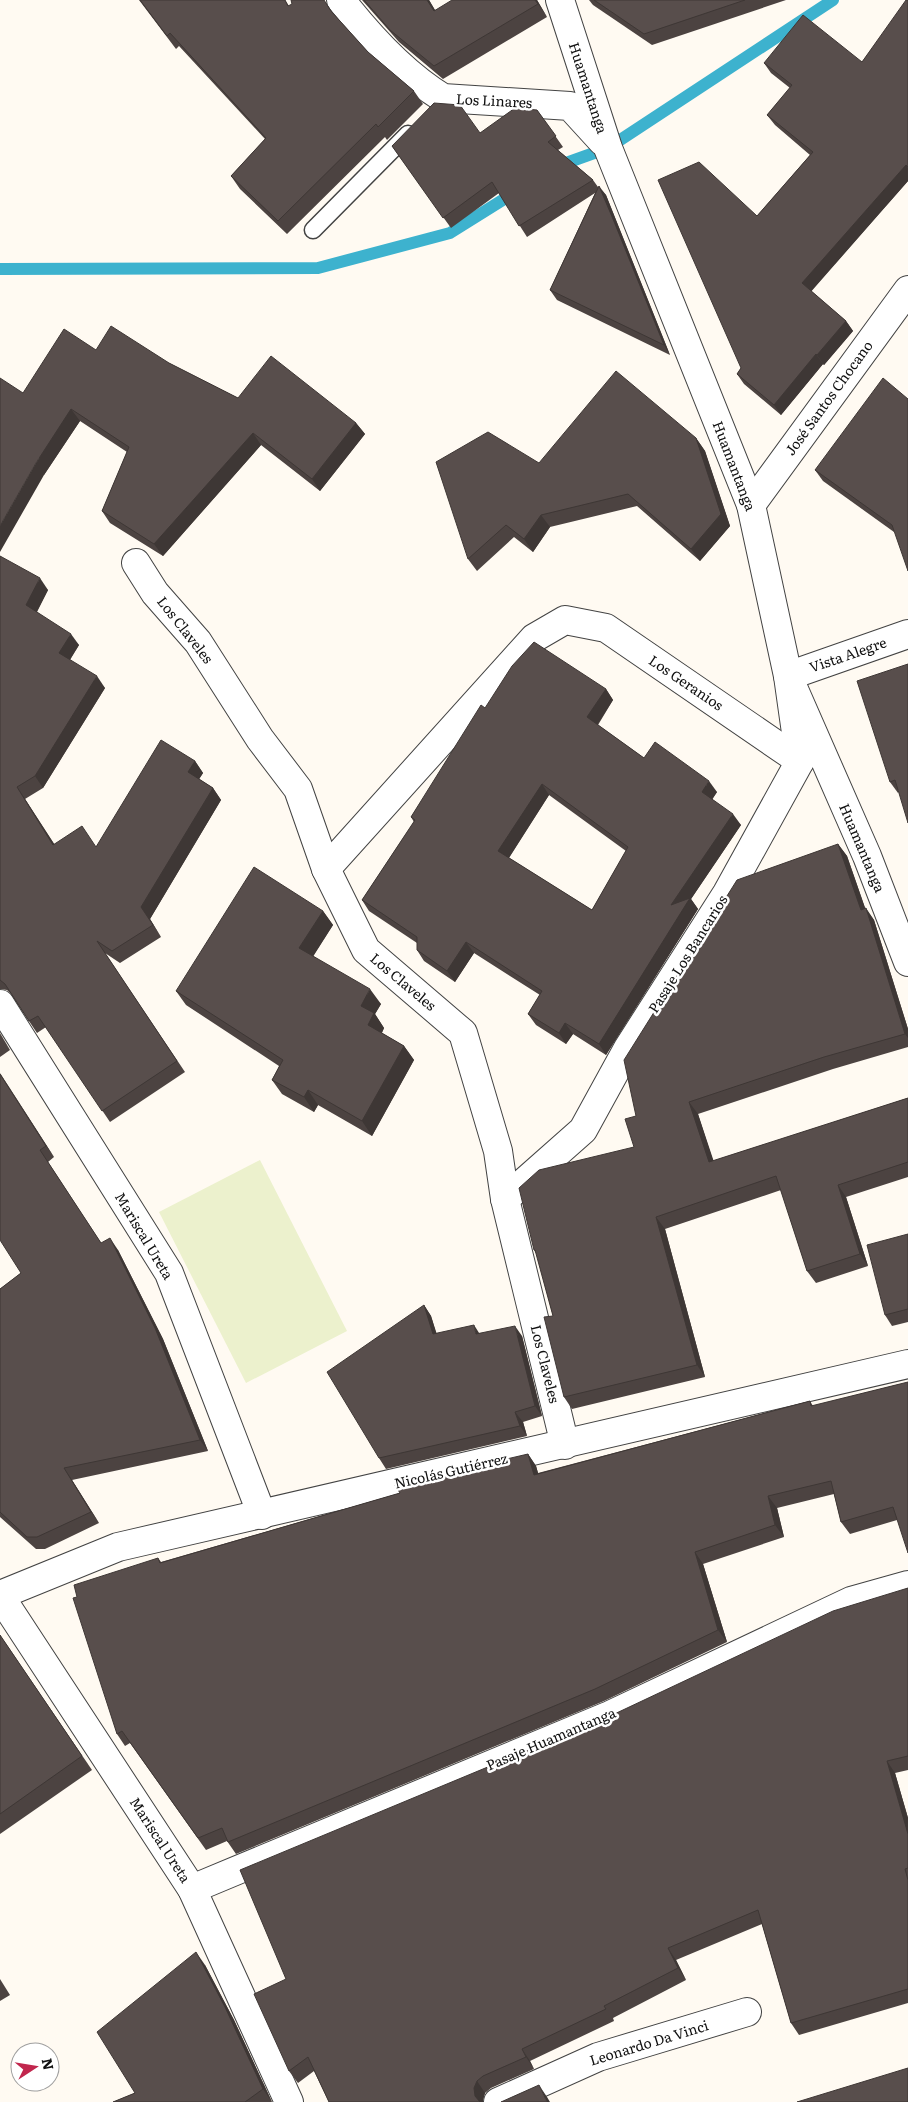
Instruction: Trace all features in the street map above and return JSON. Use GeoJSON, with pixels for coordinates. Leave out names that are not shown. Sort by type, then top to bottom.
{"type":"FeatureCollection","features":[{"type":"Feature","properties":{"kind":"street","name":"Los Linares"},"geometry":{"type":"LineString","coordinates":[[341,0],[363,28],[427,89],[432,110],[570,106],[608,148]]}},
{"type":"Feature","properties":{"kind":"street","name":"Huamantanga"},"geometry":{"type":"LineString","coordinates":[[560,0],[608,148],[751,506],[788,676],[867,856],[908,962]]}},
{"type":"Feature","properties":{"kind":"street","name":"José Santos Chocano"},"geometry":{"type":"LineString","coordinates":[[751,506],[908,290]]}},
{"type":"Feature","properties":{"kind":"street","name":"Los Claveles"},"geometry":{"type":"LineString","coordinates":[[136,563],[155,593],[198,642],[260,739],[298,790],[326,868],[366,950],[463,1033],[498,1150],[505,1198],[565,1445]]}},
{"type":"Feature","properties":{"kind":"street","name":"Los Geranios"},"geometry":{"type":"LineString","coordinates":[[326,868],[534,638],[565,620],[606,628],[800,761]]}},
{"type":"Feature","properties":{"kind":"street","name":"Vista Alegre"},"geometry":{"type":"LineString","coordinates":[[788,676],[908,634]]}},
{"type":"Feature","properties":{"kind":"street"},"geometry":{"type":"LineString","coordinates":[[788,676],[800,761]]}},
{"type":"Feature","properties":{"kind":"street","name":"Pasaje Los Bancarios"},"geometry":{"type":"LineString","coordinates":[[505,1198],[583,1130],[628,1048],[727,893],[800,761]]}},
{"type":"Feature","properties":{"kind":"street","name":"Mariscal Ureta"},"geometry":{"type":"LineString","coordinates":[[0,1004],[168,1274],[262,1515]]}},
{"type":"Feature","properties":{"kind":"street","name":"Nicolás Gutiérrez"},"geometry":{"type":"LineString","coordinates":[[0,1596],[118,1547],[565,1445],[908,1364]]}},
{"type":"Feature","properties":{"kind":"street","name":"Pasaje Huamantanga"},"geometry":{"type":"LineString","coordinates":[[192,1889],[610,1715],[851,1601],[908,1584]]}},
{"type":"Feature","properties":{"kind":"street","name":"Mariscal Ureta"},"geometry":{"type":"LineString","coordinates":[[0,1596],[192,1889],[290,2102]]}},
{"type":"Feature","properties":{"kind":"street","name":"Leonardo Da Vinci"},"geometry":{"type":"LineString","coordinates":[[498,2102],[598,2057],[747,2012]]}},
{"type":"Feature","properties":{"kind":"lane"},"geometry":{"type":"LineString","coordinates":[[313,230],[432,110]]}},
{"type":"Feature","properties":{"kind":"green space"},"geometry":{"type":"Polygon","coordinates":[[[260,1160],[347,1331],[246,1383],[159,1212],[260,1160]]]}},
{"type":"Feature","properties":{"kind":"building"},"geometry":{"type":"Polygon","coordinates":[[[140,0],[285,0],[288,6],[292,4],[291,0],[324,0],[331,11],[368,52],[414,91],[378,127],[376,124],[278,221],[231,176],[266,138],[170,33],[167,36],[140,0]]]}},
{"type":"Feature","properties":{"kind":"building"},"geometry":{"type":"Polygon","coordinates":[[[364,0],[427,0],[434,11],[452,0],[535,0],[538,4],[434,66],[390,30],[364,0]]]}},
{"type":"Feature","properties":{"kind":"building"},"geometry":{"type":"Polygon","coordinates":[[[594,0],[745,0],[644,34],[594,0]]]}},
{"type":"Feature","properties":{"kind":"building"},"geometry":{"type":"Polygon","coordinates":[[[906,0],[908,0],[908,167],[906,165],[802,283],[846,321],[774,405],[737,374],[741,368],[658,180],[699,162],[757,216],[813,152],[767,115],[792,85],[764,63],[803,15],[862,62],[906,0]]]}},
{"type":"Feature","properties":{"kind":"building"},"geometry":{"type":"Polygon","coordinates":[[[434,103],[460,105],[480,133],[515,108],[537,110],[556,136],[548,142],[593,180],[519,226],[492,182],[443,218],[392,146],[434,103]]]}},
{"type":"Feature","properties":{"kind":"building"},"geometry":{"type":"Polygon","coordinates":[[[599,186],[613,219],[664,345],[550,290],[599,186]]]}},
{"type":"Feature","properties":{"kind":"building"},"geometry":{"type":"Polygon","coordinates":[[[111,326],[169,363],[238,398],[271,356],[356,423],[312,479],[253,433],[154,544],[102,511],[129,447],[71,409],[36,463],[0,526],[0,378],[23,393],[64,329],[96,350],[111,326]]]}},
{"type":"Feature","properties":{"kind":"building"},"geometry":{"type":"Polygon","coordinates":[[[616,371],[696,438],[721,514],[691,549],[628,494],[541,515],[524,539],[506,525],[468,559],[436,462],[488,432],[539,463],[616,371]]]}},
{"type":"Feature","properties":{"kind":"building"},"geometry":{"type":"Polygon","coordinates":[[[883,378],[908,399],[908,571],[892,525],[815,470],[883,378]]]}},
{"type":"Feature","properties":{"kind":"building"},"geometry":{"type":"Polygon","coordinates":[[[0,556],[40,578],[26,605],[71,634],[59,653],[97,676],[35,776],[17,787],[53,845],[82,826],[96,847],[161,740],[195,761],[188,772],[213,788],[141,907],[153,925],[112,951],[97,941],[177,1061],[102,1111],[38,1016],[29,1021],[5,984],[0,980],[0,556]]]}},
{"type":"Feature","properties":{"kind":"building"},"geometry":{"type":"Polygon","coordinates":[[[534,642],[606,689],[587,717],[644,758],[655,742],[709,781],[702,792],[733,814],[671,905],[690,898],[599,1044],[565,1023],[559,1033],[528,1014],[542,991],[466,942],[447,971],[417,950],[417,937],[362,900],[415,820],[411,817],[481,705],[485,708],[512,666],[534,642]],[[542,784],[498,851],[592,910],[628,847],[542,784]]]}},
{"type":"Feature","properties":{"kind":"building"},"geometry":{"type":"Polygon","coordinates":[[[908,664],[908,823],[895,780],[890,782],[857,681],[908,664]]]}},
{"type":"Feature","properties":{"kind":"building"},"geometry":{"type":"Polygon","coordinates":[[[838,844],[861,910],[866,908],[905,1034],[824,1057],[689,1102],[709,1162],[908,1098],[908,1162],[838,1185],[860,1254],[807,1271],[776,1176],[656,1217],[697,1365],[564,1397],[544,1317],[553,1316],[519,1188],[539,1170],[634,1147],[625,1119],[636,1116],[624,1060],[737,880],[838,844]]]}},
{"type":"Feature","properties":{"kind":"building"},"geometry":{"type":"Polygon","coordinates":[[[254,867],[323,911],[299,948],[370,989],[361,1006],[374,1013],[368,1025],[404,1046],[362,1121],[308,1090],[304,1097],[272,1080],[283,1060],[176,991],[254,867]]]}},
{"type":"Feature","properties":{"kind":"building"},"geometry":{"type":"Polygon","coordinates":[[[0,1074],[46,1146],[40,1150],[101,1243],[110,1238],[155,1328],[200,1440],[64,1468],[91,1512],[37,1537],[27,1537],[0,1512],[0,1289],[21,1273],[0,1240],[0,1074]]]}},
{"type":"Feature","properties":{"kind":"building"},"geometry":{"type":"Polygon","coordinates":[[[908,1234],[908,1309],[885,1315],[867,1245],[908,1234]]]}},
{"type":"Feature","properties":{"kind":"building"},"geometry":{"type":"Polygon","coordinates":[[[424,1305],[433,1334],[474,1325],[476,1334],[515,1326],[535,1406],[515,1412],[520,1426],[379,1458],[327,1372],[424,1305]]]}},
{"type":"Feature","properties":{"kind":"building"},"geometry":{"type":"Polygon","coordinates":[[[908,1382],[908,1553],[893,1507],[841,1522],[831,1481],[768,1496],[775,1525],[695,1552],[718,1630],[595,1689],[228,1842],[222,1828],[198,1838],[122,1731],[117,1734],[73,1598],[77,1597],[74,1585],[158,1558],[160,1563],[400,1493],[395,1485],[528,1454],[534,1475],[810,1401],[811,1406],[908,1382]]]}},
{"type":"Feature","properties":{"kind":"building"},"geometry":{"type":"Polygon","coordinates":[[[908,1588],[908,1756],[887,1761],[908,1834],[908,1868],[905,1869],[908,1880],[908,1989],[791,2023],[758,1910],[668,1948],[678,1968],[604,2006],[606,2009],[522,2049],[526,2057],[483,2076],[477,2081],[474,2088],[475,2096],[480,2102],[329,2102],[308,2057],[289,2071],[254,1994],[286,1979],[240,1870],[608,1717],[833,1611],[908,1588]]]}},
{"type":"Feature","properties":{"kind":"building"},"geometry":{"type":"Polygon","coordinates":[[[0,1635],[82,1756],[0,1814],[0,1635]]]}},
{"type":"Feature","properties":{"kind":"building"},"geometry":{"type":"Polygon","coordinates":[[[196,1952],[225,2007],[263,2089],[245,2102],[113,2102],[135,2093],[97,2032],[196,1952]]]}},
{"type":"Feature","properties":{"kind":"building"},"geometry":{"type":"Polygon","coordinates":[[[908,2068],[908,2102],[797,2102],[908,2068]]]}},
{"type":"Feature","properties":{"kind":"building"},"geometry":{"type":"Polygon","coordinates":[[[539,2085],[547,2102],[501,2102],[539,2085]]]}},
{"type":"Feature","properties":{"kind":"waterway"},"geometry":{"type":"LineString","coordinates":[[555,167],[608,148],[833,0]]}},
{"type":"Feature","properties":{"kind":"waterway"},"geometry":{"type":"LineString","coordinates":[[0,269],[318,268],[450,233],[517,191]]}}]}
